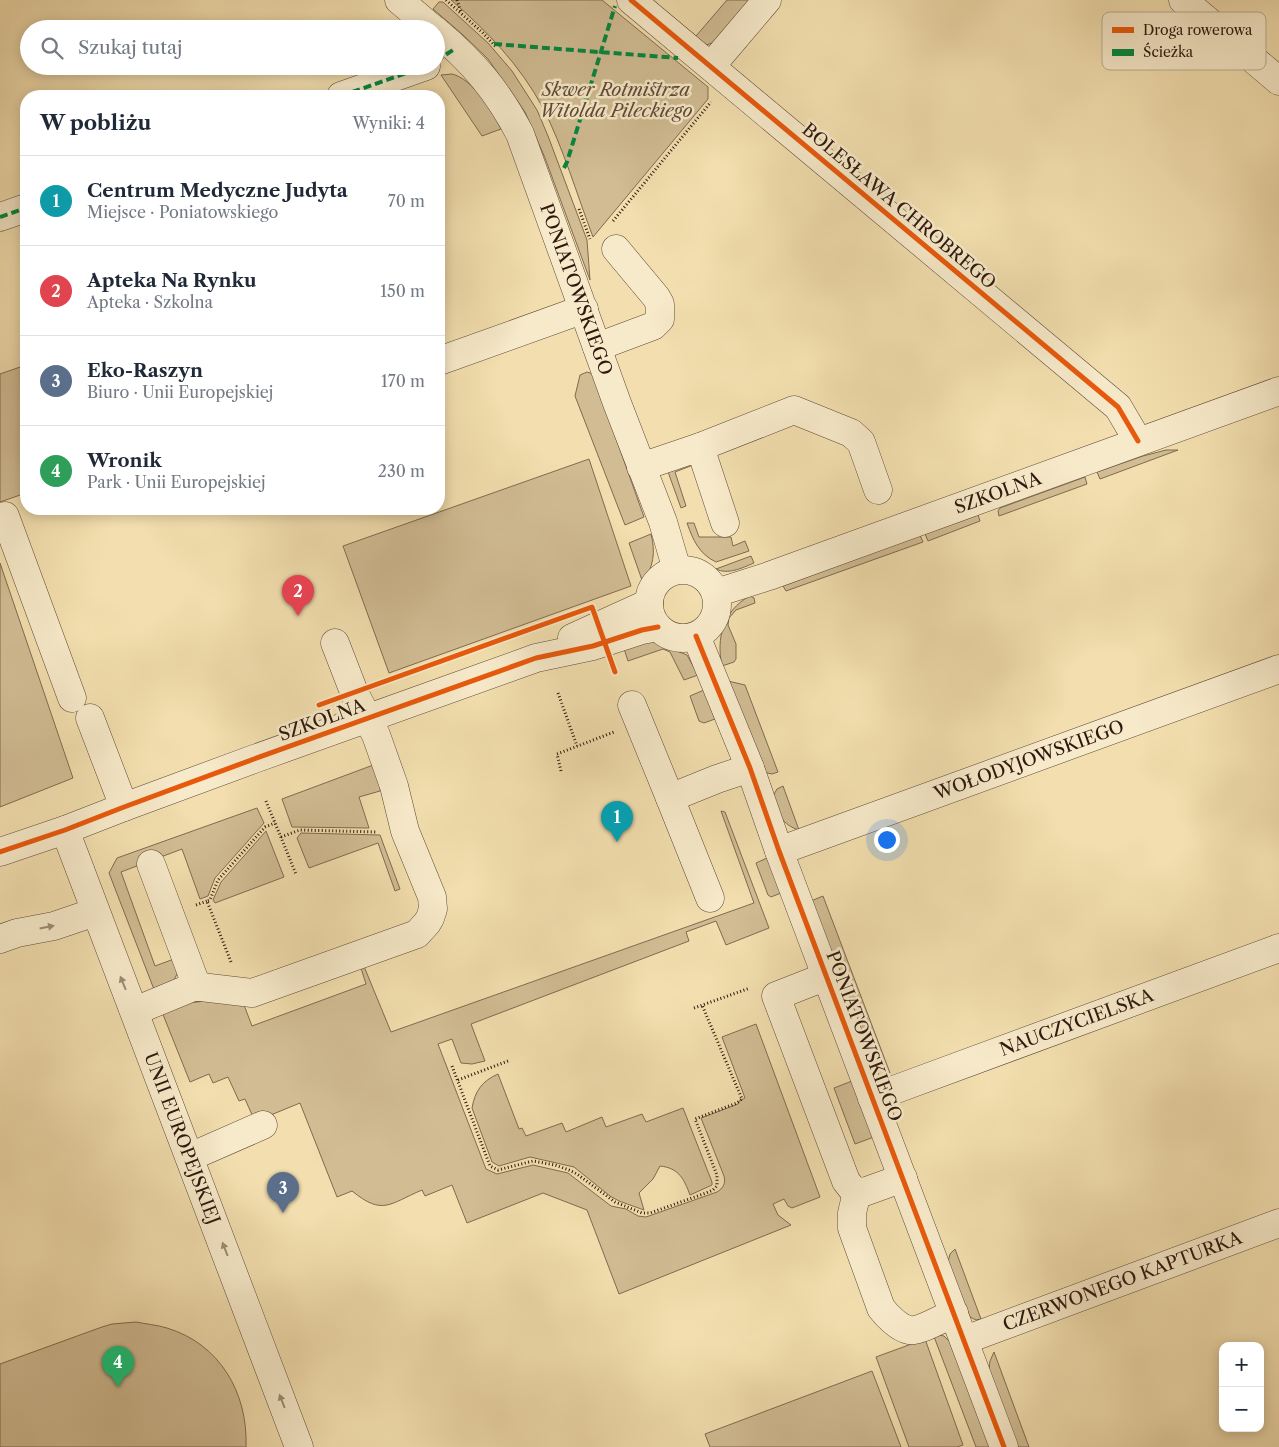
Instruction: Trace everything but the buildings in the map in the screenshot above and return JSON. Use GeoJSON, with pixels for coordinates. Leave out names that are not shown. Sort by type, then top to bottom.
{"type":"FeatureCollection","features":[{"type":"Feature","properties":{"kind":"street"},"geometry":{"type":"LineString","coordinates":[[399,0],[422,20]]}},
{"type":"Feature","properties":{"kind":"street","name":"BOLESŁAWA CHROBREGO"},"geometry":{"type":"LineString","coordinates":[[631,0],[1118,407],[1138,441]]}},
{"type":"Feature","properties":{"kind":"street"},"geometry":{"type":"LineString","coordinates":[[711,66],[767,0]]}},
{"type":"Feature","properties":{"kind":"street"},"geometry":{"type":"LineString","coordinates":[[1183,0],[1197,12]]}},
{"type":"Feature","properties":{"kind":"street","name":"PONIATOWSKIEGO"},"geometry":{"type":"LineString","coordinates":[[445,48],[477,68],[506,106],[520,134],[662,522],[677,570]]}},
{"type":"Feature","properties":{"kind":"street"},"geometry":{"type":"LineString","coordinates":[[1266,70],[1279,81]]}},
{"type":"Feature","properties":{"kind":"street"},"geometry":{"type":"LineString","coordinates":[[358,90],[400,75]]}},
{"type":"Feature","properties":{"kind":"street"},"geometry":{"type":"LineString","coordinates":[[0,217],[20,210]]}},
{"type":"Feature","properties":{"kind":"street"},"geometry":{"type":"LineString","coordinates":[[597,347],[654,326],[660,319],[660,304],[656,296],[614,236]]}},
{"type":"Feature","properties":{"kind":"street"},"geometry":{"type":"LineString","coordinates":[[445,360],[584,309]]}},
{"type":"Feature","properties":{"kind":"street","name":"SZKOLNA"},"geometry":{"type":"LineString","coordinates":[[716,593],[769,576],[1279,391]]}},
{"type":"Feature","properties":{"kind":"street"},"geometry":{"type":"LineString","coordinates":[[642,467],[700,447],[794,410],[851,433],[861,442],[878,490]]}},
{"type":"Feature","properties":{"kind":"street"},"geometry":{"type":"LineString","coordinates":[[700,447],[725,523]]}},
{"type":"Feature","properties":{"kind":"street"},"geometry":{"type":"LineString","coordinates":[[10,514],[72,698]]}},
{"type":"Feature","properties":{"kind":"street"},"geometry":{"type":"LineString","coordinates":[[677,570],[693,571],[701,574],[713,586],[716,593],[717,609],[712,623],[705,631],[696,636],[688,638],[671,636],[654,615],[652,592],[666,574],[677,570]]}},
{"type":"Feature","properties":{"kind":"street","name":"SZKOLNA"},"geometry":{"type":"LineString","coordinates":[[0,852],[536,658],[579,634],[654,615]]}},
{"type":"Feature","properties":{"kind":"street","name":"PONIATOWSKIEGO"},"geometry":{"type":"LineString","coordinates":[[696,636],[750,768],[779,851],[1004,1447]]}},
{"type":"Feature","properties":{"kind":"street"},"geometry":{"type":"LineString","coordinates":[[135,1011],[197,987],[243,992],[256,991],[417,934],[430,918],[432,897],[405,831],[394,786],[376,735],[354,692],[335,643]]}},
{"type":"Feature","properties":{"kind":"street","name":"WOŁODYJOWSKIEGO"},"geometry":{"type":"LineString","coordinates":[[779,851],[1279,669]]}},
{"type":"Feature","properties":{"kind":"street"},"geometry":{"type":"LineString","coordinates":[[632,705],[710,898]]}},
{"type":"Feature","properties":{"kind":"street"},"geometry":{"type":"LineString","coordinates":[[90,718],[124,807]]}},
{"type":"Feature","properties":{"kind":"street"},"geometry":{"type":"LineString","coordinates":[[670,798],[750,768]]}},
{"type":"Feature","properties":{"kind":"street","name":"UNII EUROPEJSKIEJ"},"geometry":{"type":"LineString","coordinates":[[65,830],[299,1447]]}},
{"type":"Feature","properties":{"kind":"street"},"geometry":{"type":"LineString","coordinates":[[151,864],[197,987]]}},
{"type":"Feature","properties":{"kind":"street"},"geometry":{"type":"LineString","coordinates":[[0,939],[17,933],[54,926],[95,912]]}},
{"type":"Feature","properties":{"kind":"street","name":"NAUCZYCIELSKA"},"geometry":{"type":"LineString","coordinates":[[872,1098],[1279,948]]}},
{"type":"Feature","properties":{"kind":"street"},"geometry":{"type":"LineString","coordinates":[[826,976],[776,996],[846,1181],[849,1187],[857,1192],[868,1191],[903,1178]]}},
{"type":"Feature","properties":{"kind":"street"},"geometry":{"type":"LineString","coordinates":[[190,1158],[263,1125]]}},
{"type":"Feature","properties":{"kind":"street"},"geometry":{"type":"LineString","coordinates":[[857,1192],[852,1213],[852,1228],[884,1312],[905,1328],[912,1330],[954,1313]]}},
{"type":"Feature","properties":{"kind":"street","name":"CZERWONEGO KAPTURKA"},"geometry":{"type":"LineString","coordinates":[[965,1340],[1279,1223]]}},
{"type":"Feature","properties":{"kind":"path"},"geometry":{"type":"LineString","coordinates":[[457,0],[462,13]]}},
{"type":"Feature","properties":{"kind":"path"},"geometry":{"type":"LineString","coordinates":[[614,236],[713,101]]}},
{"type":"Feature","properties":{"kind":"path"},"geometry":{"type":"LineString","coordinates":[[558,693],[577,746]]}},
{"type":"Feature","properties":{"kind":"path"},"geometry":{"type":"LineString","coordinates":[[561,771],[557,754],[618,730]]}},
{"type":"Feature","properties":{"kind":"path"},"geometry":{"type":"LineString","coordinates":[[266,801],[296,874]]}},
{"type":"Feature","properties":{"kind":"path"},"geometry":{"type":"LineString","coordinates":[[243,992],[207,901],[210,900],[218,880],[265,827],[275,823]]}},
{"type":"Feature","properties":{"kind":"path"},"geometry":{"type":"LineString","coordinates":[[281,837],[300,830],[378,832]]}},
{"type":"Feature","properties":{"kind":"path"},"geometry":{"type":"LineString","coordinates":[[694,1008],[752,988]]}},
{"type":"Feature","properties":{"kind":"path"},"geometry":{"type":"LineString","coordinates":[[452,1066],[490,1166],[498,1170],[533,1161],[555,1165],[569,1170],[615,1202],[642,1213],[650,1213],[706,1193],[717,1186],[717,1175],[695,1120],[737,1104],[742,1099],[702,1005]]}},
{"type":"Feature","properties":{"kind":"path"},"geometry":{"type":"LineString","coordinates":[[458,1080],[508,1061]]}},
{"type":"Feature","properties":{"kind":"green space","name":"Skwer Rotmistrza Witolda Pileckiego"},"geometry":{"type":"Polygon","coordinates":[[[451,0],[602,0],[708,87],[708,99],[593,237],[557,139],[534,92],[502,50],[451,0]]]}},
{"type":"Feature","properties":{"kind":"green space"},"geometry":{"type":"Polygon","coordinates":[[[645,0],[653,0],[696,36],[727,0],[750,0],[715,42],[706,45],[645,0]]]}},
{"type":"Feature","properties":{"kind":"green space"},"geometry":{"type":"Polygon","coordinates":[[[439,2],[443,2],[488,43],[512,71],[537,110],[587,240],[590,280],[545,158],[525,112],[488,59],[433,9],[439,2]]]}},
{"type":"Feature","properties":{"kind":"green space"},"geometry":{"type":"Polygon","coordinates":[[[452,74],[467,82],[481,96],[501,129],[482,136],[441,75],[452,74]]]}},
{"type":"Feature","properties":{"kind":"green space"},"geometry":{"type":"Polygon","coordinates":[[[20,367],[20,495],[0,502],[0,374],[20,367]]]}},
{"type":"Feature","properties":{"kind":"green space"},"geometry":{"type":"Polygon","coordinates":[[[587,372],[593,374],[644,517],[625,525],[575,396],[580,375],[587,372]]]}},
{"type":"Feature","properties":{"kind":"green space"},"geometry":{"type":"Polygon","coordinates":[[[1166,450],[1178,450],[1100,479],[1097,472],[1143,456],[1166,450]]]}},
{"type":"Feature","properties":{"kind":"green space"},"geometry":{"type":"Polygon","coordinates":[[[589,459],[631,586],[389,673],[343,546],[431,515],[445,515],[445,510],[589,459]]]}},
{"type":"Feature","properties":{"kind":"green space"},"geometry":{"type":"Polygon","coordinates":[[[677,461],[693,465],[675,472],[686,506],[681,508],[667,469],[677,461]]]}},
{"type":"Feature","properties":{"kind":"green space"},"geometry":{"type":"Polygon","coordinates":[[[1085,477],[1087,484],[999,516],[998,511],[1000,508],[1085,477]]]}},
{"type":"Feature","properties":{"kind":"green space"},"geometry":{"type":"Polygon","coordinates":[[[978,515],[980,521],[928,541],[925,534],[978,515]]]}},
{"type":"Feature","properties":{"kind":"green space"},"geometry":{"type":"Polygon","coordinates":[[[687,523],[694,523],[699,537],[731,537],[733,546],[745,541],[749,551],[716,562],[705,555],[697,546],[687,523]]]}},
{"type":"Feature","properties":{"kind":"green space"},"geometry":{"type":"Polygon","coordinates":[[[651,534],[653,560],[643,583],[629,543],[651,534]]]}},
{"type":"Feature","properties":{"kind":"green space"},"geometry":{"type":"Polygon","coordinates":[[[920,535],[923,542],[786,591],[783,586],[920,535]]]}},
{"type":"Feature","properties":{"kind":"green space"},"geometry":{"type":"Polygon","coordinates":[[[751,556],[754,563],[745,567],[730,571],[716,569],[751,556]]]}},
{"type":"Feature","properties":{"kind":"green space"},"geometry":{"type":"Polygon","coordinates":[[[0,563],[73,778],[0,807],[0,563]]]}},
{"type":"Feature","properties":{"kind":"green space"},"geometry":{"type":"Polygon","coordinates":[[[750,596],[754,598],[755,603],[736,610],[729,618],[728,625],[736,644],[736,659],[734,662],[722,666],[720,646],[724,626],[733,609],[750,596]]]}},
{"type":"Feature","properties":{"kind":"green space"},"geometry":{"type":"Polygon","coordinates":[[[647,639],[687,655],[698,675],[684,680],[670,652],[663,649],[628,661],[622,643],[647,639]]]}},
{"type":"Feature","properties":{"kind":"green space"},"geometry":{"type":"Polygon","coordinates":[[[728,681],[745,685],[778,772],[772,774],[763,772],[728,681]]]}},
{"type":"Feature","properties":{"kind":"green space"},"geometry":{"type":"Polygon","coordinates":[[[704,690],[715,719],[704,723],[699,721],[690,696],[704,690]]]}},
{"type":"Feature","properties":{"kind":"green space"},"geometry":{"type":"Polygon","coordinates":[[[376,764],[381,779],[380,791],[359,797],[369,828],[292,827],[282,799],[376,764]]]}},
{"type":"Feature","properties":{"kind":"green space"},"geometry":{"type":"Polygon","coordinates":[[[783,786],[799,830],[785,822],[772,798],[777,789],[783,786]]]}},
{"type":"Feature","properties":{"kind":"green space"},"geometry":{"type":"Polygon","coordinates":[[[257,808],[264,823],[215,878],[208,896],[200,899],[182,849],[121,872],[155,966],[174,959],[178,972],[172,984],[155,992],[109,873],[117,858],[257,808]]]}},
{"type":"Feature","properties":{"kind":"green space"},"geometry":{"type":"Polygon","coordinates":[[[721,811],[725,812],[769,928],[726,945],[716,921],[686,932],[689,941],[471,1024],[485,1061],[472,1064],[461,1063],[452,1039],[438,1044],[486,1169],[497,1174],[533,1165],[568,1173],[611,1206],[626,1209],[638,1216],[646,1217],[717,1192],[724,1186],[724,1176],[701,1118],[738,1104],[739,1101],[745,1098],[722,1037],[756,1024],[820,1197],[792,1208],[788,1206],[784,1199],[773,1204],[778,1215],[791,1225],[619,1294],[587,1210],[543,1193],[467,1223],[452,1185],[425,1196],[422,1190],[386,1205],[371,1203],[352,1191],[337,1197],[300,1103],[261,1119],[253,1117],[245,1099],[239,1101],[228,1077],[213,1083],[209,1074],[190,1082],[162,1012],[187,1003],[206,1001],[244,1005],[252,1026],[366,984],[360,965],[363,964],[391,1032],[754,903],[721,811]]]}},
{"type":"Feature","properties":{"kind":"green space"},"geometry":{"type":"Polygon","coordinates":[[[266,831],[284,877],[215,903],[213,900],[221,882],[266,831]]]}},
{"type":"Feature","properties":{"kind":"green space"},"geometry":{"type":"Polygon","coordinates":[[[301,833],[380,835],[400,889],[395,891],[378,843],[309,868],[297,838],[301,833]]]}},
{"type":"Feature","properties":{"kind":"green space"},"geometry":{"type":"Polygon","coordinates":[[[767,858],[781,893],[771,897],[768,895],[756,863],[767,858]]]}},
{"type":"Feature","properties":{"kind":"green space"},"geometry":{"type":"Polygon","coordinates":[[[823,896],[890,1073],[873,1061],[811,901],[823,896]]]}},
{"type":"Feature","properties":{"kind":"green space"},"geometry":{"type":"Polygon","coordinates":[[[498,1074],[519,1129],[522,1128],[526,1136],[562,1123],[566,1132],[602,1117],[606,1127],[642,1114],[646,1122],[683,1108],[712,1185],[690,1195],[680,1175],[672,1169],[660,1166],[653,1179],[639,1193],[644,1210],[610,1196],[574,1167],[530,1157],[499,1166],[492,1162],[472,1108],[480,1087],[498,1074]]]}},
{"type":"Feature","properties":{"kind":"green space"},"geometry":{"type":"Polygon","coordinates":[[[852,1081],[874,1137],[855,1144],[834,1088],[852,1081]]]}},
{"type":"Feature","properties":{"kind":"green space"},"geometry":{"type":"Polygon","coordinates":[[[955,1249],[981,1319],[976,1320],[970,1317],[948,1262],[950,1254],[955,1249]]]}},
{"type":"Feature","properties":{"kind":"green space"},"geometry":{"type":"Polygon","coordinates":[[[136,1322],[167,1328],[186,1335],[216,1358],[236,1390],[242,1408],[246,1447],[0,1447],[0,1364],[102,1327],[112,1324],[136,1322]]]}},
{"type":"Feature","properties":{"kind":"green space"},"geometry":{"type":"Polygon","coordinates":[[[933,1334],[944,1336],[950,1342],[990,1447],[976,1447],[933,1334]]]}},
{"type":"Feature","properties":{"kind":"green space"},"geometry":{"type":"Polygon","coordinates":[[[925,1339],[963,1445],[957,1447],[909,1447],[876,1357],[925,1339]]]}},
{"type":"Feature","properties":{"kind":"green space"},"geometry":{"type":"Polygon","coordinates":[[[994,1352],[1029,1447],[1018,1447],[989,1370],[994,1352]]]}},
{"type":"Feature","properties":{"kind":"green space"},"geometry":{"type":"Polygon","coordinates":[[[872,1371],[901,1447],[710,1447],[705,1434],[872,1371]]]}},
{"type":"Feature","properties":{"kind":"marked path"},"geometry":{"type":"LineString","coordinates":[[564,168],[615,6]]}},
{"type":"Feature","properties":{"kind":"marked path"},"geometry":{"type":"LineString","coordinates":[[494,44],[678,58]]}},
{"type":"Feature","properties":{"kind":"marked path"},"geometry":{"type":"LineString","coordinates":[[445,55],[456,48]]}},
{"type":"Feature","properties":{"kind":"marked path"},"geometry":{"type":"LineString","coordinates":[[358,90],[400,75]]}},
{"type":"Feature","properties":{"kind":"marked path"},"geometry":{"type":"LineString","coordinates":[[0,217],[20,210]]}},
{"type":"Feature","properties":{"kind":"cycle path"},"geometry":{"type":"LineString","coordinates":[[631,0],[1118,407],[1138,441]]}},
{"type":"Feature","properties":{"kind":"cycle path"},"geometry":{"type":"LineString","coordinates":[[319,705],[592,607],[615,672]]}},
{"type":"Feature","properties":{"kind":"cycle path"},"geometry":{"type":"LineString","coordinates":[[0,852],[536,658],[593,646],[642,630],[658,627]]}},
{"type":"Feature","properties":{"kind":"cycle path"},"geometry":{"type":"LineString","coordinates":[[696,636],[750,768],[779,851],[1004,1447]]}},
{"type":"Feature","properties":{"kind":"place","name":"Apteka Na Rynku"},"geometry":{"type":"Point","coordinates":[298,616]}},
{"type":"Feature","properties":{"kind":"place","name":"Centrum Medyczne Judyta"},"geometry":{"type":"Point","coordinates":[617,842]}},
{"type":"Feature","properties":{"kind":"place","name":"Eko-Raszyn"},"geometry":{"type":"Point","coordinates":[283,1213]}},
{"type":"Feature","properties":{"kind":"place","name":"Wronik"},"geometry":{"type":"Point","coordinates":[118,1387]}}]}
